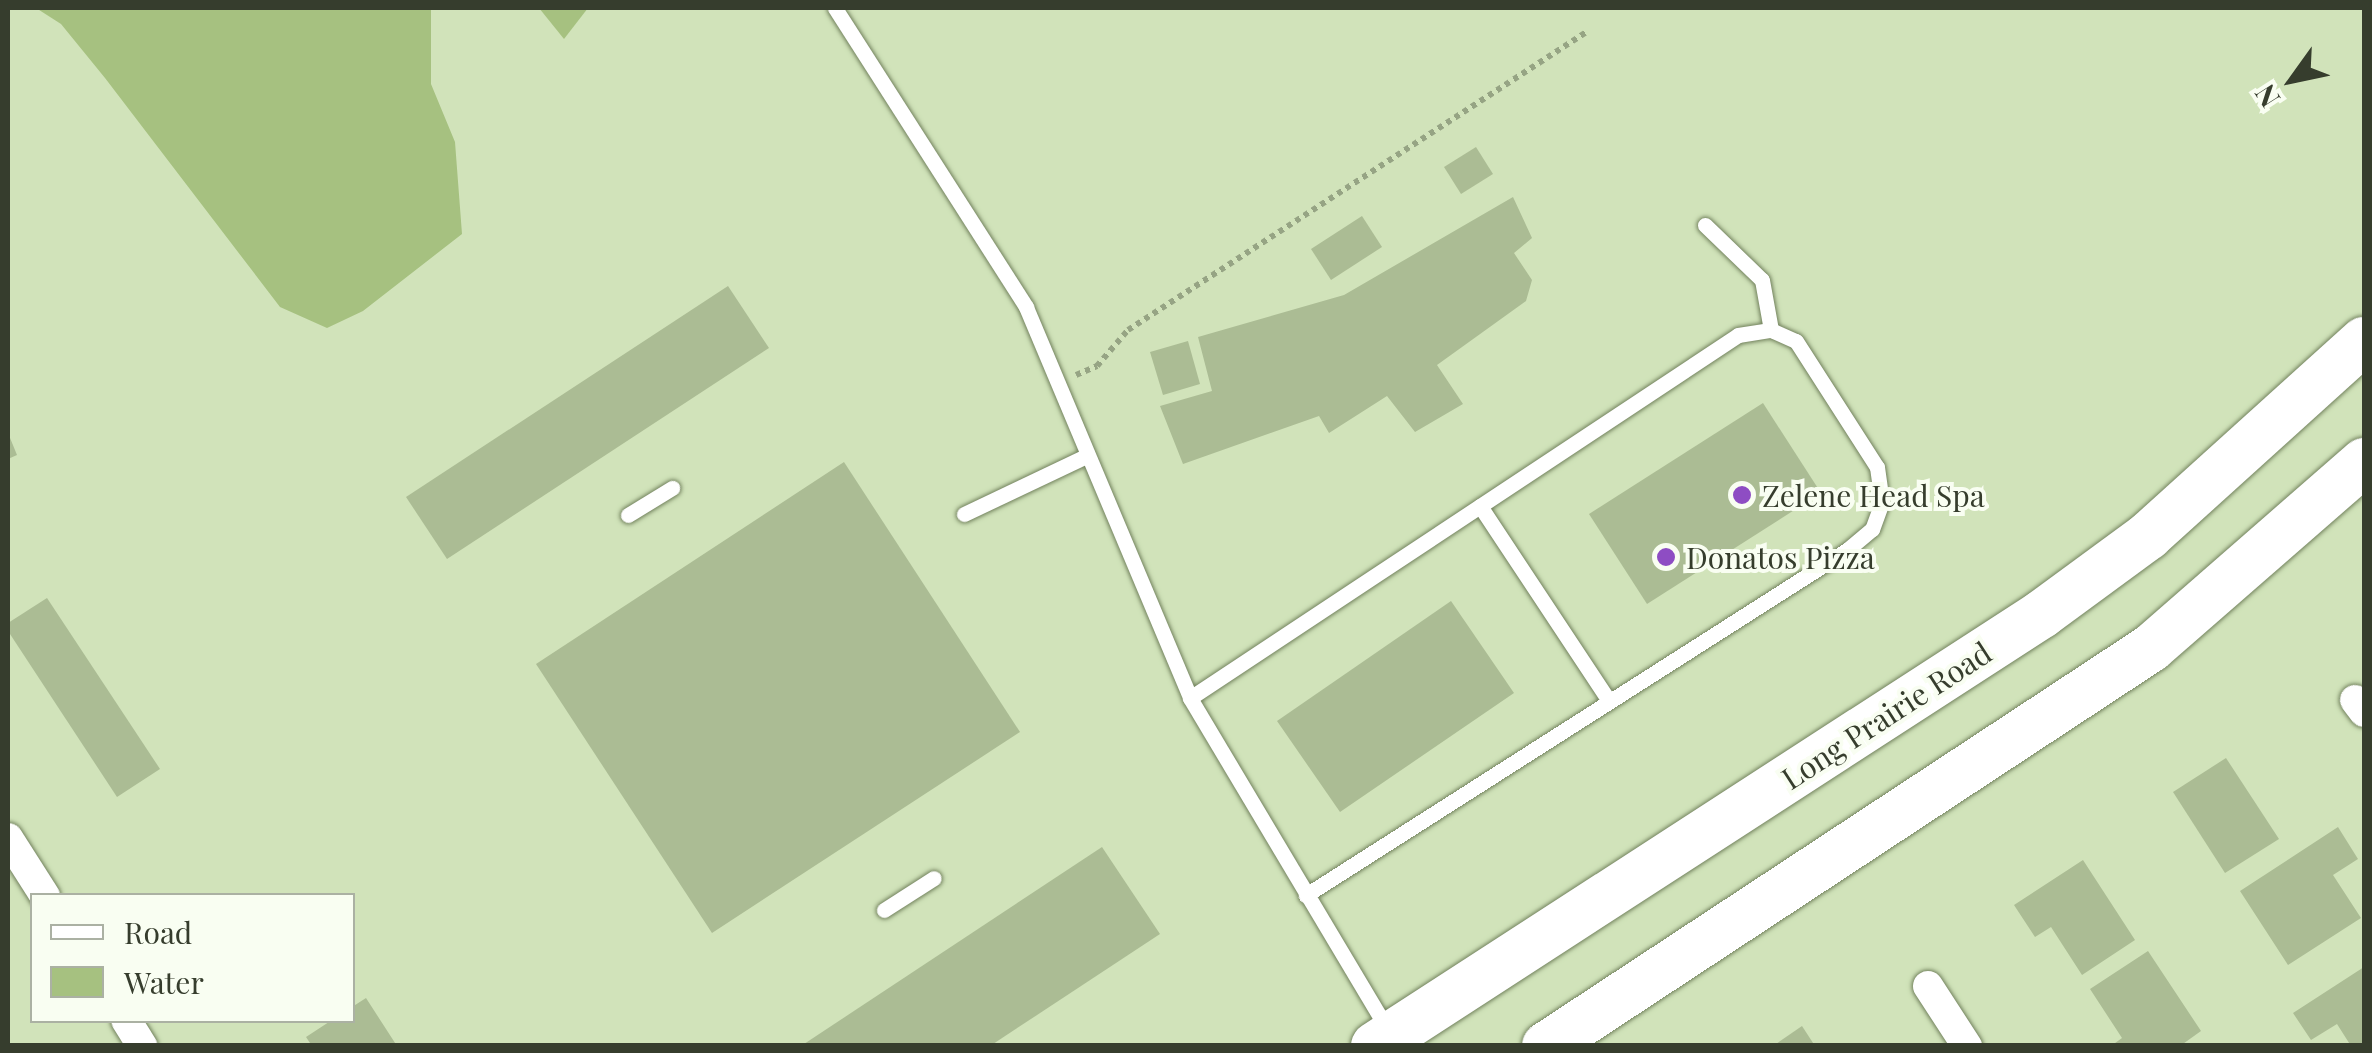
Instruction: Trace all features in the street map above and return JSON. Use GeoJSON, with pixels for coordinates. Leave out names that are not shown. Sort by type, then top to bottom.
{"type":"FeatureCollection","features":[{"type":"Feature","properties":{"kind":"main road","name":"Long Prairie Road"},"geometry":{"type":"LineString","coordinates":[[1388,1042],[2042,614],[2163,524],[2364,341]]}},
{"type":"Feature","properties":{"kind":"main road"},"geometry":{"type":"LineString","coordinates":[[1546,1046],[2151,648],[2364,462]]}},
{"type":"Feature","properties":{"kind":"street"},"geometry":{"type":"LineString","coordinates":[[8,838],[43,893]]}},
{"type":"Feature","properties":{"kind":"street"},"geometry":{"type":"LineString","coordinates":[[1928,986],[1967,1046]]}},
{"type":"Feature","properties":{"kind":"street"},"geometry":{"type":"LineString","coordinates":[[128,1023],[142,1046]]}},
{"type":"Feature","properties":{"kind":"lane"},"geometry":{"type":"LineString","coordinates":[[835,8],[1026,308],[1190,698],[1388,1042]]}},
{"type":"Feature","properties":{"kind":"lane"},"geometry":{"type":"LineString","coordinates":[[1705,225],[1762,280],[1771,330]]}},
{"type":"Feature","properties":{"kind":"lane"},"geometry":{"type":"LineString","coordinates":[[1190,698],[1738,335],[1771,330],[1796,341],[1877,467],[1882,502],[1872,528],[1306,895]]}},
{"type":"Feature","properties":{"kind":"lane"},"geometry":{"type":"LineString","coordinates":[[964,514],[1086,456]]}},
{"type":"Feature","properties":{"kind":"lane"},"geometry":{"type":"LineString","coordinates":[[628,515],[672,488]]}},
{"type":"Feature","properties":{"kind":"lane"},"geometry":{"type":"LineString","coordinates":[[1480,506],[1609,701]]}},
{"type":"Feature","properties":{"kind":"lane"},"geometry":{"type":"LineString","coordinates":[[884,910],[934,878]]}},
{"type":"Feature","properties":{"kind":"path"},"geometry":{"type":"LineString","coordinates":[[1056,383],[1097,366],[1128,330],[1588,30]]}},
{"type":"Feature","properties":{"kind":"water"},"geometry":{"type":"Polygon","coordinates":[[[36,8],[431,8],[431,84],[455,142],[462,234],[363,311],[327,328],[280,307],[61,24],[36,8]]]}},
{"type":"Feature","properties":{"kind":"water"},"geometry":{"type":"Polygon","coordinates":[[[539,8],[588,8],[564,39],[539,8]]]}},
{"type":"Feature","properties":{"kind":"building"},"geometry":{"type":"Polygon","coordinates":[[[1476,147],[1493,174],[1461,194],[1444,167],[1476,147]]]}},
{"type":"Feature","properties":{"kind":"building"},"geometry":{"type":"Polygon","coordinates":[[[1513,197],[1532,238],[1514,253],[1532,280],[1526,301],[1437,365],[1463,404],[1415,432],[1387,396],[1329,433],[1319,416],[1183,464],[1160,406],[1212,391],[1198,337],[1344,295],[1513,197]]]}},
{"type":"Feature","properties":{"kind":"building"},"geometry":{"type":"Polygon","coordinates":[[[1362,216],[1382,247],[1331,280],[1311,249],[1362,216]]]}},
{"type":"Feature","properties":{"kind":"building"},"geometry":{"type":"Polygon","coordinates":[[[728,286],[769,348],[447,559],[406,497],[728,286]]]}},
{"type":"Feature","properties":{"kind":"building"},"geometry":{"type":"Polygon","coordinates":[[[1188,341],[1200,384],[1163,395],[1150,352],[1188,341]]]}},
{"type":"Feature","properties":{"kind":"building"},"geometry":{"type":"Polygon","coordinates":[[[1763,403],[1821,493],[1647,604],[1589,514],[1763,403]]]}},
{"type":"Feature","properties":{"kind":"building"},"geometry":{"type":"Polygon","coordinates":[[[8,433],[17,455],[8,459],[8,433]]]}},
{"type":"Feature","properties":{"kind":"building"},"geometry":{"type":"Polygon","coordinates":[[[844,462],[1020,732],[712,933],[536,664],[844,462]]]}},
{"type":"Feature","properties":{"kind":"building"},"geometry":{"type":"Polygon","coordinates":[[[47,598],[160,769],[117,797],[8,631],[8,623],[47,598]]]}},
{"type":"Feature","properties":{"kind":"building"},"geometry":{"type":"Polygon","coordinates":[[[1451,601],[1514,693],[1340,812],[1277,721],[1451,601]]]}},
{"type":"Feature","properties":{"kind":"building"},"geometry":{"type":"Polygon","coordinates":[[[2226,758],[2279,839],[2225,873],[2173,792],[2226,758]]]}},
{"type":"Feature","properties":{"kind":"building"},"geometry":{"type":"Polygon","coordinates":[[[2338,827],[2358,859],[2333,875],[2361,918],[2288,965],[2240,891],[2338,827]]]}},
{"type":"Feature","properties":{"kind":"building"},"geometry":{"type":"Polygon","coordinates":[[[1102,847],[1160,934],[990,1046],[801,1046],[1102,847]]]}},
{"type":"Feature","properties":{"kind":"building"},"geometry":{"type":"Polygon","coordinates":[[[2083,860],[2135,940],[2082,975],[2051,927],[2035,937],[2014,905],[2083,860]]]}},
{"type":"Feature","properties":{"kind":"building"},"geometry":{"type":"Polygon","coordinates":[[[2148,951],[2201,1031],[2180,1046],[2111,1046],[2122,1038],[2090,989],[2148,951]]]}},
{"type":"Feature","properties":{"kind":"building"},"geometry":{"type":"Polygon","coordinates":[[[2364,967],[2364,1046],[2351,1046],[2337,1024],[2311,1040],[2293,1013],[2364,967]]]}},
{"type":"Feature","properties":{"kind":"building"},"geometry":{"type":"Polygon","coordinates":[[[366,998],[397,1046],[312,1046],[306,1037],[327,1023],[355,1023],[355,1005],[366,998]]]}},
{"type":"Feature","properties":{"kind":"building"},"geometry":{"type":"Polygon","coordinates":[[[1802,1026],[1815,1046],[1773,1046],[1802,1026]]]}},
{"type":"Feature","properties":{"kind":"place","name":"Zelene Head Spa"},"geometry":{"type":"Point","coordinates":[1742,495]}},
{"type":"Feature","properties":{"kind":"place","name":"Donatos Pizza"},"geometry":{"type":"Point","coordinates":[1666,557]}}]}
